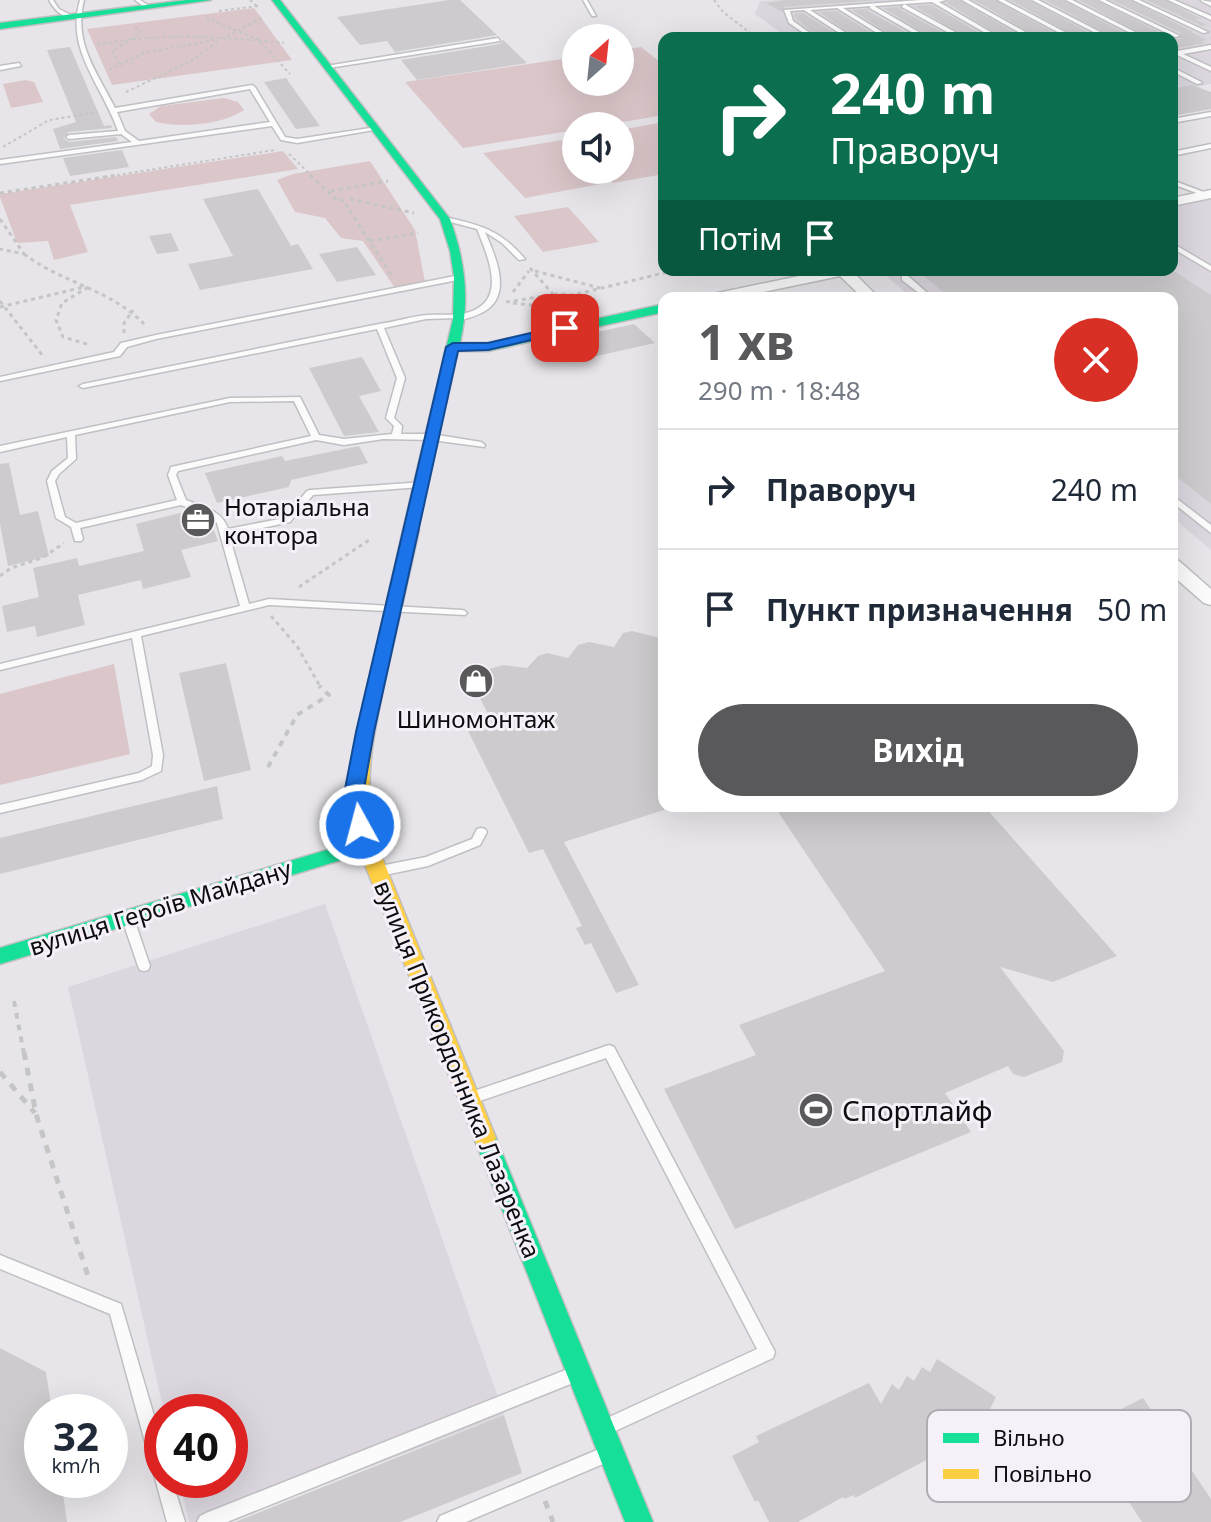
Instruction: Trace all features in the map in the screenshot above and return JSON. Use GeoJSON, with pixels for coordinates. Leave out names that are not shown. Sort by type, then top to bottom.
{"type":"FeatureCollection","features":[{"type":"Feature","properties":{"kind":"street","name":"вулиця Прикордонника Лазаренка"},"geometry":{"type":"LineString","coordinates":[[276,0],[445,219],[456,251],[460,277],[459,317],[365,732],[355,789],[360,825],[639,1522]]}},
{"type":"Feature","properties":{"kind":"street"},"geometry":{"type":"LineString","coordinates":[[0,26],[77,11],[143,4],[204,8]]}},
{"type":"Feature","properties":{"kind":"street"},"geometry":{"type":"LineString","coordinates":[[1178,201],[1209,195]]}},
{"type":"Feature","properties":{"kind":"street"},"geometry":{"type":"LineString","coordinates":[[741,292],[816,276]]}},
{"type":"Feature","properties":{"kind":"street"},"geometry":{"type":"LineString","coordinates":[[850,276],[866,292]]}},
{"type":"Feature","properties":{"kind":"street"},"geometry":{"type":"LineString","coordinates":[[453,347],[488,347],[658,309]]}},
{"type":"Feature","properties":{"kind":"street"},"geometry":{"type":"LineString","coordinates":[[1178,570],[1211,599]]}},
{"type":"Feature","properties":{"kind":"street","name":"вулиця Героїв Майдану"},"geometry":{"type":"LineString","coordinates":[[0,956],[367,845]]}},
{"type":"Feature","properties":{"kind":"lane"},"geometry":{"type":"LineString","coordinates":[[51,0],[57,10],[77,11],[76,30],[106,99],[116,110],[122,132]]}},
{"type":"Feature","properties":{"kind":"lane"},"geometry":{"type":"LineString","coordinates":[[585,0],[594,15]]}},
{"type":"Feature","properties":{"kind":"lane"},"geometry":{"type":"LineString","coordinates":[[843,0],[849,7]]}},
{"type":"Feature","properties":{"kind":"lane"},"geometry":{"type":"LineString","coordinates":[[807,32],[788,17],[787,10],[944,0]]}},
{"type":"Feature","properties":{"kind":"lane"},"geometry":{"type":"LineString","coordinates":[[964,0],[1020,32]]}},
{"type":"Feature","properties":{"kind":"lane"},"geometry":{"type":"LineString","coordinates":[[1000,0],[1061,32]]}},
{"type":"Feature","properties":{"kind":"lane"},"geometry":{"type":"LineString","coordinates":[[1034,0],[1097,32]]}},
{"type":"Feature","properties":{"kind":"lane"},"geometry":{"type":"LineString","coordinates":[[1068,0],[1132,32]]}},
{"type":"Feature","properties":{"kind":"lane"},"geometry":{"type":"LineString","coordinates":[[1101,0],[1169,32]]}},
{"type":"Feature","properties":{"kind":"lane"},"geometry":{"type":"LineString","coordinates":[[1135,0],[1208,34]]}},
{"type":"Feature","properties":{"kind":"lane"},"geometry":{"type":"LineString","coordinates":[[1170,0],[1211,18]]}},
{"type":"Feature","properties":{"kind":"lane"},"geometry":{"type":"LineString","coordinates":[[1203,0],[1211,4]]}},
{"type":"Feature","properties":{"kind":"lane"},"geometry":{"type":"LineString","coordinates":[[933,1],[987,32]]}},
{"type":"Feature","properties":{"kind":"lane"},"geometry":{"type":"LineString","coordinates":[[900,2],[952,32]]}},
{"type":"Feature","properties":{"kind":"lane"},"geometry":{"type":"LineString","coordinates":[[869,3],[916,32]]}},
{"type":"Feature","properties":{"kind":"lane"},"geometry":{"type":"LineString","coordinates":[[839,8],[879,32]]}},
{"type":"Feature","properties":{"kind":"lane"},"geometry":{"type":"LineString","coordinates":[[805,9],[841,32]]}},
{"type":"Feature","properties":{"kind":"lane"},"geometry":{"type":"LineString","coordinates":[[1178,36],[1208,34]]}},
{"type":"Feature","properties":{"kind":"lane"},"geometry":{"type":"LineString","coordinates":[[329,66],[498,40]]}},
{"type":"Feature","properties":{"kind":"lane"},"geometry":{"type":"LineString","coordinates":[[1178,53],[1211,50]]}},
{"type":"Feature","properties":{"kind":"lane"},"geometry":{"type":"LineString","coordinates":[[1178,54],[1211,69]]}},
{"type":"Feature","properties":{"kind":"lane"},"geometry":{"type":"LineString","coordinates":[[0,68],[19,65]]}},
{"type":"Feature","properties":{"kind":"lane"},"geometry":{"type":"LineString","coordinates":[[1178,72],[1199,83]]}},
{"type":"Feature","properties":{"kind":"lane"},"geometry":{"type":"LineString","coordinates":[[116,110],[252,87],[283,139],[297,141],[377,129]]}},
{"type":"Feature","properties":{"kind":"lane"},"geometry":{"type":"LineString","coordinates":[[1178,120],[1211,114]]}},
{"type":"Feature","properties":{"kind":"lane"},"geometry":{"type":"LineString","coordinates":[[0,162],[272,124]]}},
{"type":"Feature","properties":{"kind":"lane"},"geometry":{"type":"LineString","coordinates":[[69,137],[122,132],[137,142]]}},
{"type":"Feature","properties":{"kind":"lane"},"geometry":{"type":"LineString","coordinates":[[1178,153],[1211,146]]}},
{"type":"Feature","properties":{"kind":"lane"},"geometry":{"type":"LineString","coordinates":[[1178,184],[1209,195]]}},
{"type":"Feature","properties":{"kind":"lane"},"geometry":{"type":"LineString","coordinates":[[445,219],[479,226],[504,239],[521,259]]}},
{"type":"Feature","properties":{"kind":"lane"},"geometry":{"type":"LineString","coordinates":[[83,386],[433,316],[459,317],[489,305],[496,290],[494,269],[479,226]]}},
{"type":"Feature","properties":{"kind":"lane"},"geometry":{"type":"LineString","coordinates":[[1178,249],[1211,269]]}},
{"type":"Feature","properties":{"kind":"lane"},"geometry":{"type":"LineString","coordinates":[[0,379],[117,354],[124,345],[156,337],[460,277]]}},
{"type":"Feature","properties":{"kind":"lane"},"geometry":{"type":"LineString","coordinates":[[905,278],[922,292]]}},
{"type":"Feature","properties":{"kind":"lane"},"geometry":{"type":"LineString","coordinates":[[379,326],[401,378],[390,418],[398,426],[396,436]]}},
{"type":"Feature","properties":{"kind":"lane"},"geometry":{"type":"LineString","coordinates":[[0,449],[230,400],[258,398],[297,399],[316,437]]}},
{"type":"Feature","properties":{"kind":"lane"},"geometry":{"type":"LineString","coordinates":[[71,434],[72,459],[55,473],[51,481],[61,518],[75,526],[182,502],[218,517],[245,608]]}},
{"type":"Feature","properties":{"kind":"lane"},"geometry":{"type":"LineString","coordinates":[[182,502],[172,475],[174,469],[316,437],[344,442],[396,436],[432,437],[481,445]]}},
{"type":"Feature","properties":{"kind":"lane"},"geometry":{"type":"LineString","coordinates":[[224,533],[287,520],[305,496],[317,491],[422,484]]}},
{"type":"Feature","properties":{"kind":"lane"},"geometry":{"type":"LineString","coordinates":[[1178,503],[1211,530]]}},
{"type":"Feature","properties":{"kind":"lane"},"geometry":{"type":"LineString","coordinates":[[75,526],[78,539]]}},
{"type":"Feature","properties":{"kind":"lane"},"geometry":{"type":"LineString","coordinates":[[0,667],[261,604],[462,613]]}},
{"type":"Feature","properties":{"kind":"lane"},"geometry":{"type":"LineString","coordinates":[[0,809],[142,776],[157,768],[158,755],[136,634]]}},
{"type":"Feature","properties":{"kind":"lane"},"geometry":{"type":"LineString","coordinates":[[379,871],[428,861],[476,842],[481,832]]}},
{"type":"Feature","properties":{"kind":"lane"},"geometry":{"type":"LineString","coordinates":[[128,918],[144,966]]}},
{"type":"Feature","properties":{"kind":"lane"},"geometry":{"type":"LineString","coordinates":[[470,1098],[609,1051],[767,1352],[603,1429]]}},
{"type":"Feature","properties":{"kind":"lane"},"geometry":{"type":"LineString","coordinates":[[0,1262],[116,1309],[144,1408]]}},
{"type":"Feature","properties":{"kind":"lane"},"geometry":{"type":"LineString","coordinates":[[206,1522],[580,1372]]}},
{"type":"Feature","properties":{"kind":"lane"},"geometry":{"type":"LineString","coordinates":[[446,1522],[612,1452]]}},
{"type":"Feature","properties":{"kind":"lane"},"geometry":{"type":"LineString","coordinates":[[169,1498],[176,1522]]}},
{"type":"Feature","properties":{"kind":"path"},"geometry":{"type":"LineString","coordinates":[[250,0],[257,6]]}},
{"type":"Feature","properties":{"kind":"path"},"geometry":{"type":"LineString","coordinates":[[714,0],[720,13],[752,32]]}},
{"type":"Feature","properties":{"kind":"path"},"geometry":{"type":"LineString","coordinates":[[204,8],[256,38],[290,74]]}},
{"type":"Feature","properties":{"kind":"path"},"geometry":{"type":"LineString","coordinates":[[98,76],[144,53],[221,38],[264,17]]}},
{"type":"Feature","properties":{"kind":"path"},"geometry":{"type":"LineString","coordinates":[[119,64],[112,51],[141,32],[129,23]]}},
{"type":"Feature","properties":{"kind":"path"},"geometry":{"type":"LineString","coordinates":[[106,99],[173,70],[210,49],[221,38]]}},
{"type":"Feature","properties":{"kind":"path"},"geometry":{"type":"LineString","coordinates":[[83,48],[133,40],[256,38],[284,43]]}},
{"type":"Feature","properties":{"kind":"path"},"geometry":{"type":"LineString","coordinates":[[0,148],[49,120],[116,110]]}},
{"type":"Feature","properties":{"kind":"path"},"geometry":{"type":"LineString","coordinates":[[0,193],[293,148]]}},
{"type":"Feature","properties":{"kind":"path"},"geometry":{"type":"LineString","coordinates":[[285,149],[304,173],[330,191],[338,201],[350,199],[445,219]]}},
{"type":"Feature","properties":{"kind":"path"},"geometry":{"type":"LineString","coordinates":[[330,191],[388,181]]}},
{"type":"Feature","properties":{"kind":"path"},"geometry":{"type":"LineString","coordinates":[[343,189],[350,199]]}},
{"type":"Feature","properties":{"kind":"path"},"geometry":{"type":"LineString","coordinates":[[343,200],[400,288]]}},
{"type":"Feature","properties":{"kind":"path"},"geometry":{"type":"LineString","coordinates":[[0,219],[24,254],[38,267],[90,286],[133,310],[156,337]]}},
{"type":"Feature","properties":{"kind":"path"},"geometry":{"type":"LineString","coordinates":[[370,241],[418,233]]}},
{"type":"Feature","properties":{"kind":"path"},"geometry":{"type":"LineString","coordinates":[[0,249],[24,254]]}},
{"type":"Feature","properties":{"kind":"path"},"geometry":{"type":"LineString","coordinates":[[507,302],[532,271]]}},
{"type":"Feature","properties":{"kind":"path"},"geometry":{"type":"LineString","coordinates":[[507,302],[566,309],[550,296],[532,271]]}},
{"type":"Feature","properties":{"kind":"path"},"geometry":{"type":"LineString","coordinates":[[532,271],[600,288]]}},
{"type":"Feature","properties":{"kind":"path"},"geometry":{"type":"LineString","coordinates":[[489,305],[573,295],[658,274]]}},
{"type":"Feature","properties":{"kind":"path"},"geometry":{"type":"LineString","coordinates":[[2,306],[90,286]]}},
{"type":"Feature","properties":{"kind":"path"},"geometry":{"type":"LineString","coordinates":[[90,286],[62,303],[56,320],[63,337],[117,354]]}},
{"type":"Feature","properties":{"kind":"path"},"geometry":{"type":"LineString","coordinates":[[538,307],[550,296]]}},
{"type":"Feature","properties":{"kind":"path"},"geometry":{"type":"LineString","coordinates":[[0,301],[51,367]]}},
{"type":"Feature","properties":{"kind":"path"},"geometry":{"type":"LineString","coordinates":[[124,345],[124,323],[133,310]]}},
{"type":"Feature","properties":{"kind":"path"},"geometry":{"type":"LineString","coordinates":[[0,576],[11,568],[42,558],[61,543],[78,539]]}},
{"type":"Feature","properties":{"kind":"path"},"geometry":{"type":"LineString","coordinates":[[278,603],[369,540]]}},
{"type":"Feature","properties":{"kind":"path"},"geometry":{"type":"LineString","coordinates":[[261,604],[297,646],[317,684],[329,695],[309,703],[295,714],[268,767]]}},
{"type":"Feature","properties":{"kind":"path"},"geometry":{"type":"LineString","coordinates":[[14,1001],[36,1114],[96,1301]]}},
{"type":"Feature","properties":{"kind":"path"},"geometry":{"type":"LineString","coordinates":[[0,1072],[36,1114]]}},
{"type":"Feature","properties":{"kind":"path"},"geometry":{"type":"LineString","coordinates":[[544,1498],[553,1522]]}},
{"type":"Feature","properties":{"kind":"shaded area"},"geometry":{"type":"Polygon","coordinates":[[[1211,0],[1211,84],[1178,90],[1178,32],[780,32],[755,14],[760,1],[1211,0]]]}},
{"type":"Feature","properties":{"kind":"shaded area"},"geometry":{"type":"Polygon","coordinates":[[[254,8],[292,60],[112,85],[87,29],[254,8]]]}},
{"type":"Feature","properties":{"kind":"shaded area"},"geometry":{"type":"Polygon","coordinates":[[[641,47],[658,60],[658,116],[634,120],[634,112],[562,112],[562,132],[463,148],[405,82],[562,59],[562,96],[634,96],[634,48],[641,47]]]}},
{"type":"Feature","properties":{"kind":"shaded area"},"geometry":{"type":"Polygon","coordinates":[[[26,80],[34,82],[43,102],[11,108],[3,84],[26,80]]]}},
{"type":"Feature","properties":{"kind":"shaded area"},"geometry":{"type":"Polygon","coordinates":[[[224,98],[238,102],[244,110],[213,122],[189,125],[156,122],[149,114],[161,106],[224,98]]]}},
{"type":"Feature","properties":{"kind":"shaded area"},"geometry":{"type":"Polygon","coordinates":[[[658,123],[658,175],[634,179],[634,127],[658,123]]]}},
{"type":"Feature","properties":{"kind":"shaded area"},"geometry":{"type":"Polygon","coordinates":[[[562,140],[562,184],[601,184],[525,198],[483,153],[562,140]]]}},
{"type":"Feature","properties":{"kind":"shaded area"},"geometry":{"type":"Polygon","coordinates":[[[283,151],[298,169],[70,205],[88,252],[54,260],[48,241],[17,243],[0,197],[0,194],[283,151]]]}},
{"type":"Feature","properties":{"kind":"shaded area"},"geometry":{"type":"Polygon","coordinates":[[[370,161],[415,230],[425,282],[395,288],[363,241],[341,238],[325,218],[295,212],[277,180],[293,174],[370,161]]]}},
{"type":"Feature","properties":{"kind":"shaded area"},"geometry":{"type":"Polygon","coordinates":[[[1211,197],[1211,550],[1178,522],[1178,292],[905,292],[886,276],[1178,276],[1178,204],[1211,197]]]}},
{"type":"Feature","properties":{"kind":"shaded area"},"geometry":{"type":"Polygon","coordinates":[[[568,207],[599,242],[543,252],[514,216],[568,207]]]}},
{"type":"Feature","properties":{"kind":"shaded area"},"geometry":{"type":"Polygon","coordinates":[[[114,664],[130,754],[0,785],[0,694],[114,664]]]}},
{"type":"Feature","properties":{"kind":"shaded area"},"geometry":{"type":"Polygon","coordinates":[[[325,904],[504,1415],[227,1522],[189,1522],[183,1498],[248,1498],[248,1394],[160,1394],[68,987],[325,904]]]}},
{"type":"Feature","properties":{"kind":"building"},"geometry":{"type":"Polygon","coordinates":[[[460,0],[497,35],[395,52],[387,41],[360,45],[337,17],[460,0]]]}},
{"type":"Feature","properties":{"kind":"building"},"geometry":{"type":"Polygon","coordinates":[[[787,0],[879,0],[784,7],[782,12],[766,3],[787,0]]]}},
{"type":"Feature","properties":{"kind":"building"},"geometry":{"type":"Polygon","coordinates":[[[949,0],[959,0],[1013,32],[994,32],[947,3],[949,0]]]}},
{"type":"Feature","properties":{"kind":"building"},"geometry":{"type":"Polygon","coordinates":[[[974,0],[995,0],[1052,32],[1029,32],[974,0]]]}},
{"type":"Feature","properties":{"kind":"building"},"geometry":{"type":"Polygon","coordinates":[[[1010,0],[1029,0],[1087,32],[1068,32],[1010,0]]]}},
{"type":"Feature","properties":{"kind":"building"},"geometry":{"type":"Polygon","coordinates":[[[1045,0],[1063,0],[1122,32],[1104,32],[1045,0]]]}},
{"type":"Feature","properties":{"kind":"building"},"geometry":{"type":"Polygon","coordinates":[[[1079,0],[1096,0],[1158,32],[1139,32],[1079,0]]]}},
{"type":"Feature","properties":{"kind":"building"},"geometry":{"type":"Polygon","coordinates":[[[1112,0],[1130,0],[1207,40],[1178,48],[1181,33],[1112,0]]]}},
{"type":"Feature","properties":{"kind":"building"},"geometry":{"type":"Polygon","coordinates":[[[1146,0],[1165,0],[1207,25],[1202,26],[1146,0]]]}},
{"type":"Feature","properties":{"kind":"building"},"geometry":{"type":"Polygon","coordinates":[[[931,5],[978,32],[958,32],[914,6],[931,5]]]}},
{"type":"Feature","properties":{"kind":"building"},"geometry":{"type":"Polygon","coordinates":[[[899,7],[941,32],[922,32],[884,8],[899,7]]]}},
{"type":"Feature","properties":{"kind":"building"},"geometry":{"type":"Polygon","coordinates":[[[868,9],[905,32],[886,32],[852,10],[868,9]]]}},
{"type":"Feature","properties":{"kind":"building"},"geometry":{"type":"Polygon","coordinates":[[[836,11],[869,32],[848,32],[819,12],[836,11]]]}},
{"type":"Feature","properties":{"kind":"building"},"geometry":{"type":"Polygon","coordinates":[[[803,13],[833,32],[812,32],[794,14],[803,13]]]}},
{"type":"Feature","properties":{"kind":"building"},"geometry":{"type":"Polygon","coordinates":[[[503,40],[527,63],[417,80],[401,60],[500,44],[503,40]]]}},
{"type":"Feature","properties":{"kind":"building"},"geometry":{"type":"Polygon","coordinates":[[[70,47],[104,126],[111,125],[112,128],[69,132],[63,138],[69,142],[116,137],[118,141],[60,149],[53,129],[76,122],[47,50],[70,47]]]}},
{"type":"Feature","properties":{"kind":"building"},"geometry":{"type":"Polygon","coordinates":[[[286,78],[320,126],[296,129],[264,82],[286,78]]]}},
{"type":"Feature","properties":{"kind":"building"},"geometry":{"type":"Polygon","coordinates":[[[1192,85],[1211,92],[1211,109],[1178,115],[1178,88],[1192,85]]]}},
{"type":"Feature","properties":{"kind":"building"},"geometry":{"type":"Polygon","coordinates":[[[122,150],[129,167],[70,176],[63,158],[122,150]]]}},
{"type":"Feature","properties":{"kind":"building"},"geometry":{"type":"Polygon","coordinates":[[[258,189],[291,246],[298,244],[313,269],[200,290],[188,264],[233,256],[203,199],[258,189]]]}},
{"type":"Feature","properties":{"kind":"building"},"geometry":{"type":"Polygon","coordinates":[[[171,233],[179,251],[157,254],[149,236],[171,233]]]}},
{"type":"Feature","properties":{"kind":"building"},"geometry":{"type":"Polygon","coordinates":[[[357,247],[376,275],[337,282],[319,254],[357,247]]]}},
{"type":"Feature","properties":{"kind":"building"},"geometry":{"type":"Polygon","coordinates":[[[1178,274],[1211,295],[1211,504],[1178,478],[1178,292],[944,292],[924,276],[1178,274]]]}},
{"type":"Feature","properties":{"kind":"building"},"geometry":{"type":"Polygon","coordinates":[[[634,324],[655,343],[583,359],[569,343],[581,340],[579,336],[634,324]]]}},
{"type":"Feature","properties":{"kind":"building"},"geometry":{"type":"Polygon","coordinates":[[[362,357],[381,391],[359,396],[379,432],[344,436],[309,368],[362,357]]]}},
{"type":"Feature","properties":{"kind":"building"},"geometry":{"type":"Polygon","coordinates":[[[359,446],[368,463],[291,480],[289,487],[217,503],[205,473],[282,456],[285,461],[359,446]]]}},
{"type":"Feature","properties":{"kind":"building"},"geometry":{"type":"Polygon","coordinates":[[[9,463],[20,515],[38,511],[49,556],[8,566],[0,524],[0,464],[9,463]]]}},
{"type":"Feature","properties":{"kind":"building"},"geometry":{"type":"Polygon","coordinates":[[[188,511],[210,521],[218,541],[181,550],[191,577],[143,589],[141,580],[78,595],[85,625],[37,637],[35,626],[7,632],[2,606],[39,597],[33,568],[77,558],[79,566],[144,551],[136,524],[188,511]]]}},
{"type":"Feature","properties":{"kind":"building"},"geometry":{"type":"Polygon","coordinates":[[[632,631],[658,638],[658,812],[564,842],[639,985],[616,993],[591,943],[585,945],[576,928],[582,926],[543,849],[529,853],[463,721],[488,714],[468,675],[503,665],[527,668],[538,656],[547,653],[568,658],[578,645],[589,642],[614,647],[623,633],[632,631]]]}},
{"type":"Feature","properties":{"kind":"building"},"geometry":{"type":"Polygon","coordinates":[[[226,663],[251,770],[204,781],[179,673],[226,663]]]}},
{"type":"Feature","properties":{"kind":"building"},"geometry":{"type":"Polygon","coordinates":[[[217,786],[223,819],[0,874],[0,838],[217,786]]]}},
{"type":"Feature","properties":{"kind":"building"},"geometry":{"type":"Polygon","coordinates":[[[778,812],[989,812],[1117,956],[1053,982],[1000,967],[1064,1051],[1062,1062],[1024,1077],[1013,1074],[1008,1066],[945,1093],[971,1132],[735,1229],[664,1089],[756,1055],[739,1025],[885,971],[778,812]]]}},
{"type":"Feature","properties":{"kind":"building"},"geometry":{"type":"Polygon","coordinates":[[[0,1348],[46,1372],[49,1394],[24,1394],[24,1498],[64,1498],[67,1522],[0,1522],[0,1348]]]}},
{"type":"Feature","properties":{"kind":"building"},"geometry":{"type":"Polygon","coordinates":[[[937,1359],[996,1397],[990,1410],[927,1410],[927,1460],[855,1498],[854,1495],[843,1497],[798,1522],[769,1522],[758,1500],[755,1502],[732,1456],[759,1442],[756,1436],[869,1383],[881,1404],[892,1384],[899,1390],[907,1376],[914,1381],[922,1367],[930,1372],[937,1359]]]}},
{"type":"Feature","properties":{"kind":"building"},"geometry":{"type":"Polygon","coordinates":[[[1143,1398],[1151,1410],[1119,1410],[1143,1398]]]}},
{"type":"Feature","properties":{"kind":"building"},"geometry":{"type":"Polygon","coordinates":[[[504,1415],[522,1473],[400,1522],[235,1522],[504,1415]]]}},
{"type":"Feature","properties":{"kind":"building"},"geometry":{"type":"Polygon","coordinates":[[[1191,1469],[1211,1499],[1211,1522],[1142,1522],[1129,1502],[1191,1502],[1191,1469]]]}},
{"type":"Feature","properties":{"kind":"traffic: fast"},"geometry":{"type":"LineString","coordinates":[[0,26],[207,0]]}},
{"type":"Feature","properties":{"kind":"traffic: fast"},"geometry":{"type":"LineString","coordinates":[[276,0],[445,219],[456,251],[460,277],[459,319],[411,530]]}},
{"type":"Feature","properties":{"kind":"traffic: fast"},"geometry":{"type":"LineString","coordinates":[[453,347],[488,347],[658,309]]}},
{"type":"Feature","properties":{"kind":"traffic: fast"},"geometry":{"type":"LineString","coordinates":[[0,956],[367,845]]}},
{"type":"Feature","properties":{"kind":"traffic: fast"},"geometry":{"type":"LineString","coordinates":[[485,1138],[639,1522]]}},
{"type":"Feature","properties":{"kind":"traffic: slow"},"geometry":{"type":"LineString","coordinates":[[411,530],[361,754],[361,822],[367,845],[485,1138]]}},
{"type":"Feature","properties":{"kind":"place","name":"Нотаріальна контора"},"geometry":{"type":"Point","coordinates":[198,520]}},
{"type":"Feature","properties":{"kind":"place","name":"Шиномонтаж"},"geometry":{"type":"Point","coordinates":[476,681]}},
{"type":"Feature","properties":{"kind":"place","name":"Спортлайф"},"geometry":{"type":"Point","coordinates":[816,1110]}},
{"type":"Feature","properties":{"kind":"route"},"geometry":{"type":"LineString","coordinates":[[360,825],[355,789],[365,732],[453,347],[488,347],[565,328]]}}]}
